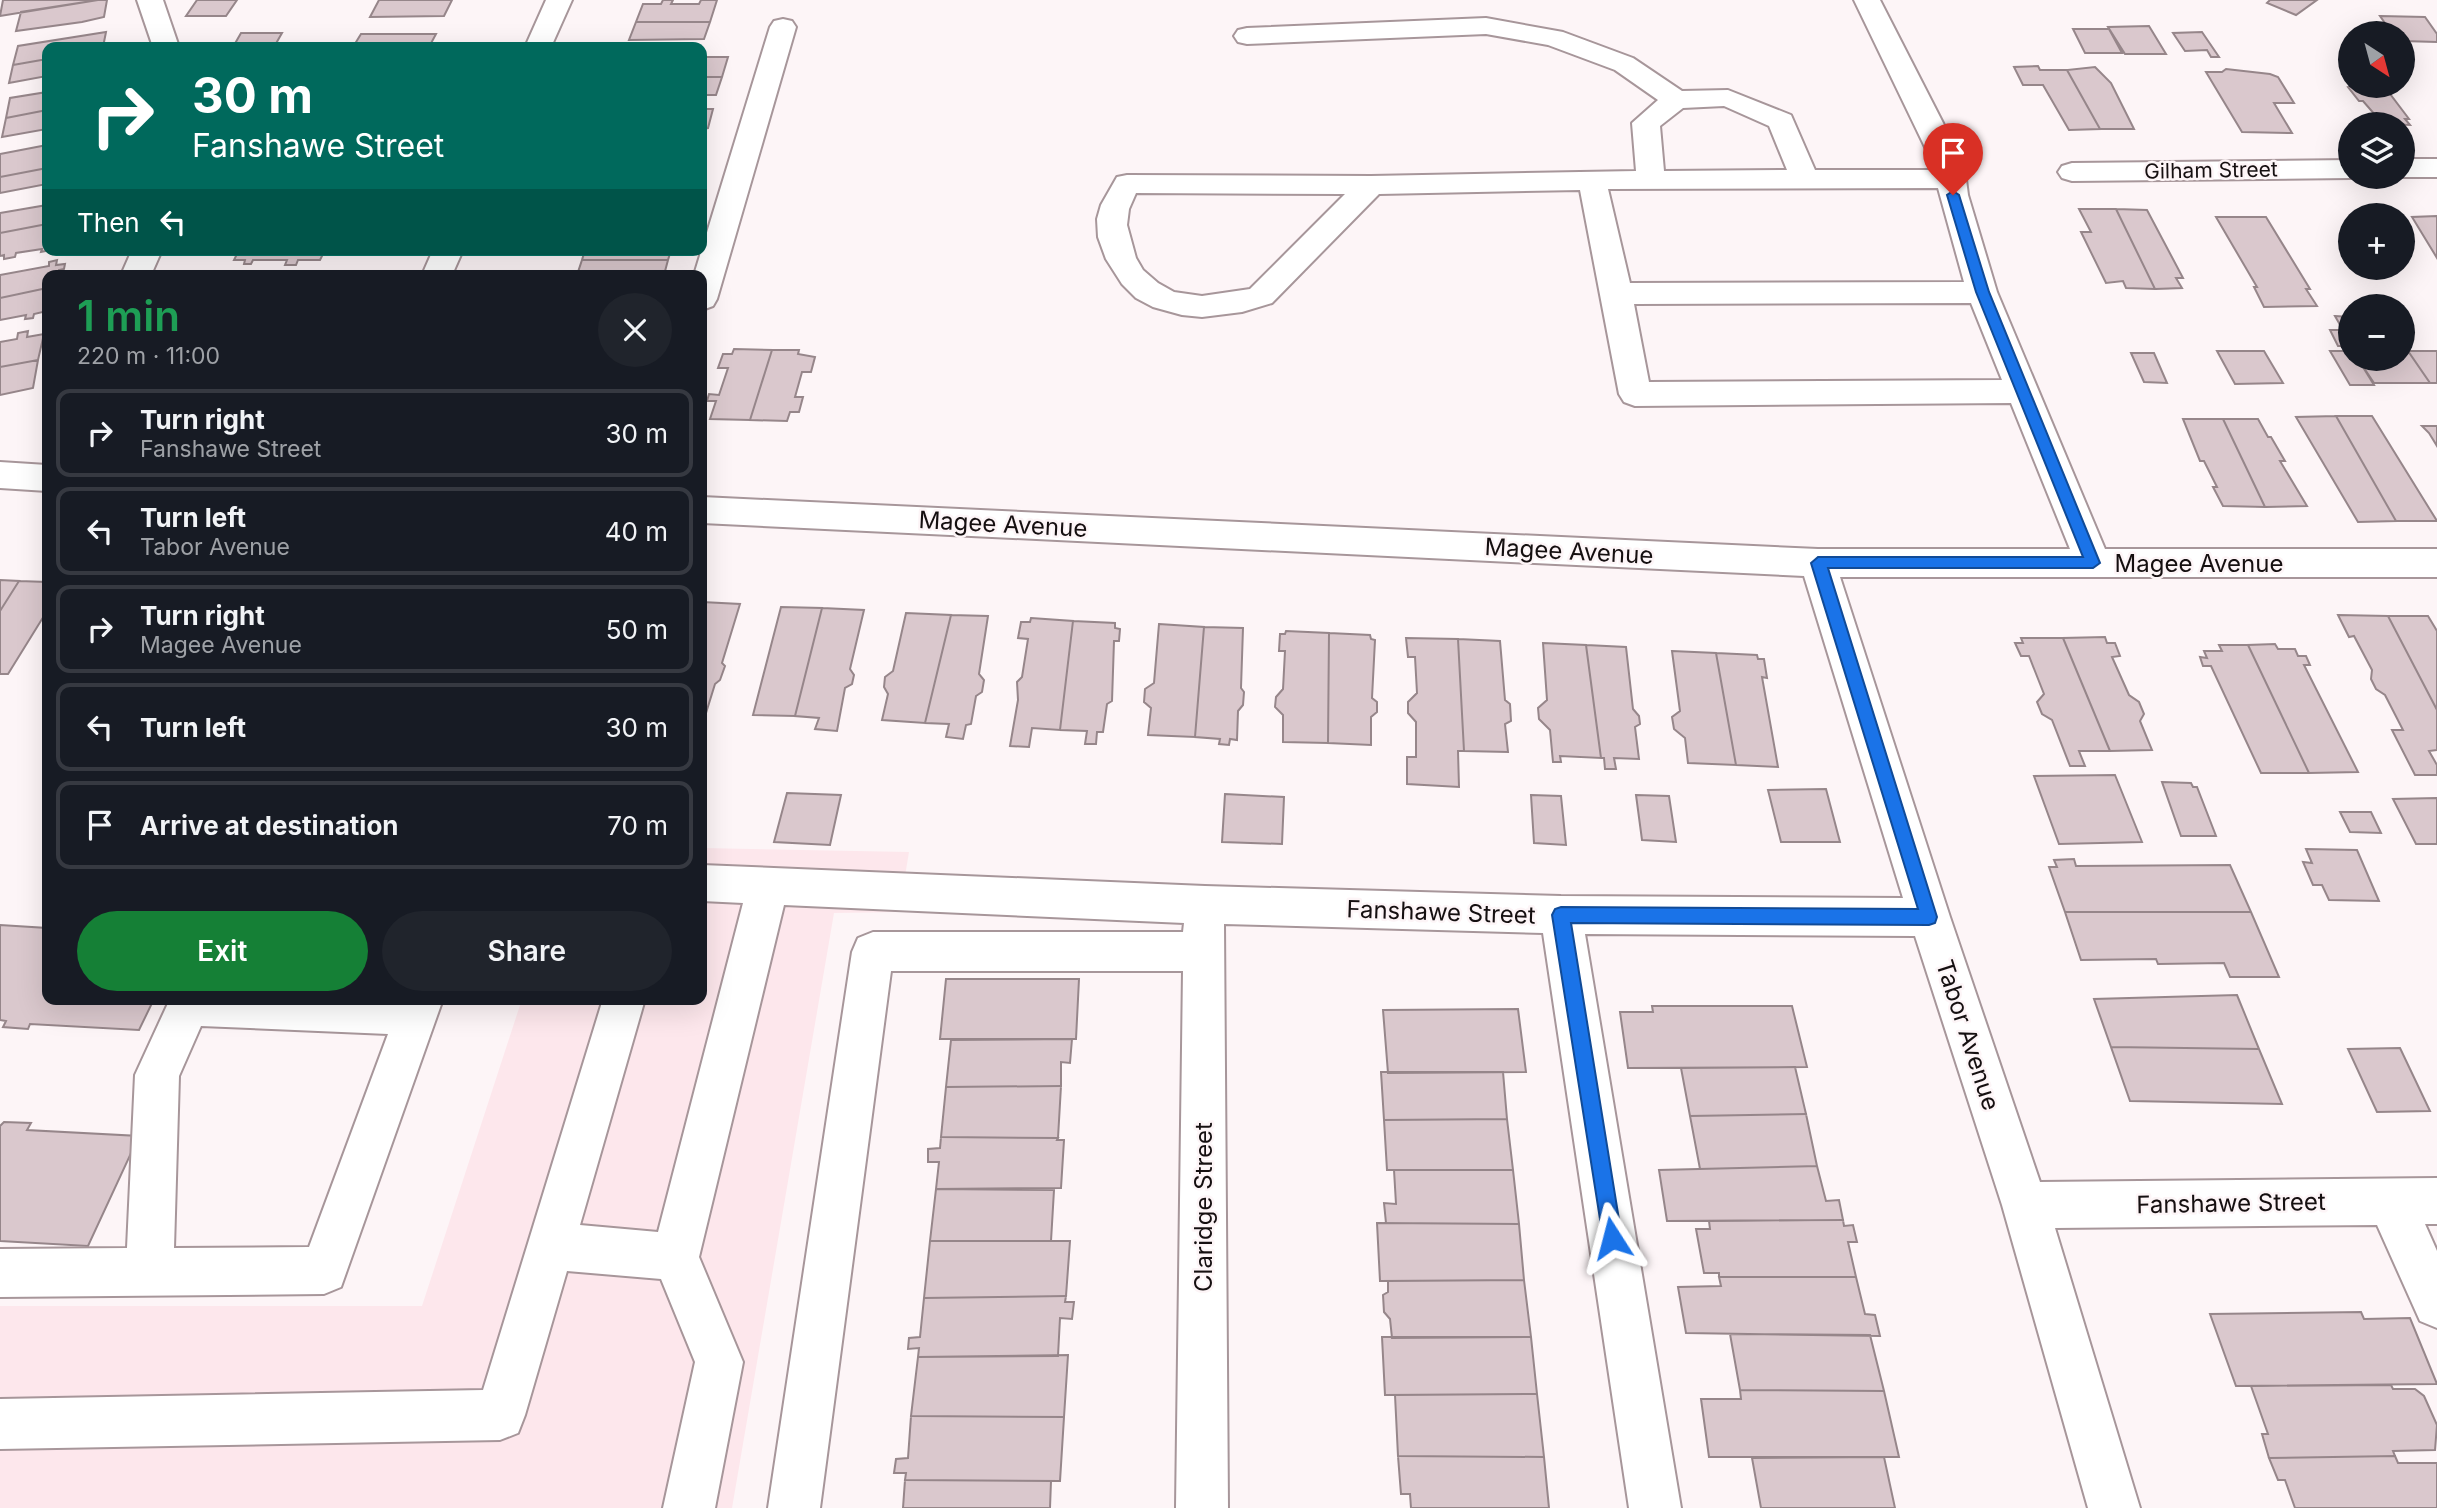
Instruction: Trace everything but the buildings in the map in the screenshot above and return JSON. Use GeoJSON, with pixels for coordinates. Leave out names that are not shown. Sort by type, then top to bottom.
{"type":"FeatureCollection","features":[{"type":"Feature","properties":{"kind":"street"},"geometry":{"type":"LineString","coordinates":[[150,0],[164,42]]}},
{"type":"Feature","properties":{"kind":"street"},"geometry":{"type":"LineString","coordinates":[[540,42],[559,0]]}},
{"type":"Feature","properties":{"kind":"street"},"geometry":{"type":"LineString","coordinates":[[1867,0],[1950,164],[1953,195],[1982,292],[2093,563]]}},
{"type":"Feature","properties":{"kind":"street"},"geometry":{"type":"LineString","coordinates":[[1247,36],[1486,26],[1554,38],[1624,64],[1676,100]]}},
{"type":"Feature","properties":{"kind":"street"},"geometry":{"type":"LineString","coordinates":[[707,282],[783,27]]}},
{"type":"Feature","properties":{"kind":"street"},"geometry":{"type":"LineString","coordinates":[[1651,180],[1646,123],[1676,100],[1728,98],[1781,121],[1804,180]]}},
{"type":"Feature","properties":{"kind":"street"},"geometry":{"type":"LineString","coordinates":[[2415,168],[2437,168]]}},
{"type":"Feature","properties":{"kind":"street","name":"Gilham Street"},"geometry":{"type":"LineString","coordinates":[[2073,172],[2338,169]]}},
{"type":"Feature","properties":{"kind":"street"},"geometry":{"type":"LineString","coordinates":[[1371,185],[1261,296],[1238,304],[1198,307],[1160,299],[1140,286],[1127,271],[1113,242],[1113,212],[1127,184],[1371,185],[1592,180],[1951,179]]}},
{"type":"Feature","properties":{"kind":"street"},"geometry":{"type":"LineString","coordinates":[[1592,180],[1635,394],[2022,391]]}},
{"type":"Feature","properties":{"kind":"street"},"geometry":{"type":"LineString","coordinates":[[1617,294],[1982,292]]}},
{"type":"Feature","properties":{"kind":"street"},"geometry":{"type":"LineString","coordinates":[[0,475],[42,478]]}},
{"type":"Feature","properties":{"kind":"street","name":"Magee Avenue"},"geometry":{"type":"LineString","coordinates":[[707,510],[1818,563],[2437,563]]}},
{"type":"Feature","properties":{"kind":"street","name":"Tabor Avenue"},"geometry":{"type":"LineString","coordinates":[[1818,563],[1929,917],[2025,1205],[2114,1508]]}},
{"type":"Feature","properties":{"kind":"street","name":"Fanshawe Street"},"geometry":{"type":"LineString","coordinates":[[707,883],[1205,905],[1561,915],[1929,917]]}},
{"type":"Feature","properties":{"kind":"street"},"geometry":{"type":"LineString","coordinates":[[689,1508],[719,1362],[675,1257],[768,886]]}},
{"type":"Feature","properties":{"kind":"street","name":"Claridge Street"},"geometry":{"type":"LineString","coordinates":[[1202,1508],[1205,905]]}},
{"type":"Feature","properties":{"kind":"street"},"geometry":{"type":"LineString","coordinates":[[1561,915],[1655,1508]]}},
{"type":"Feature","properties":{"kind":"street"},"geometry":{"type":"LineString","coordinates":[[794,1508],[873,952],[1204,951]]}},
{"type":"Feature","properties":{"kind":"street"},"geometry":{"type":"LineString","coordinates":[[150,1272],[157,1075],[189,1005]]}},
{"type":"Feature","properties":{"kind":"street"},"geometry":{"type":"LineString","coordinates":[[0,1273],[324,1270],[419,1007],[327,1005]]}},
{"type":"Feature","properties":{"kind":"street"},"geometry":{"type":"LineString","coordinates":[[0,1424],[500,1415],[622,1005]]}},
{"type":"Feature","properties":{"kind":"street","name":"Fanshawe Street"},"geometry":{"type":"LineString","coordinates":[[2025,1205],[2437,1200]]}},
{"type":"Feature","properties":{"kind":"street"},"geometry":{"type":"LineString","coordinates":[[2390,1201],[2437,1304]]}},
{"type":"Feature","properties":{"kind":"street"},"geometry":{"type":"LineString","coordinates":[[550,1246],[675,1257]]}},
{"type":"Feature","properties":{"kind":"shaded area"},"geometry":{"type":"Polygon","coordinates":[[[707,848],[909,852],[899,912],[834,913],[732,1508],[0,1508],[0,1306],[422,1306],[520,1005],[707,1005],[707,848]]]}},
{"type":"Feature","properties":{"kind":"route"},"geometry":{"type":"LineString","coordinates":[[1612,1238],[1561,915],[1929,917],[1818,563],[2093,563],[1982,292],[1953,195]]}}]}
